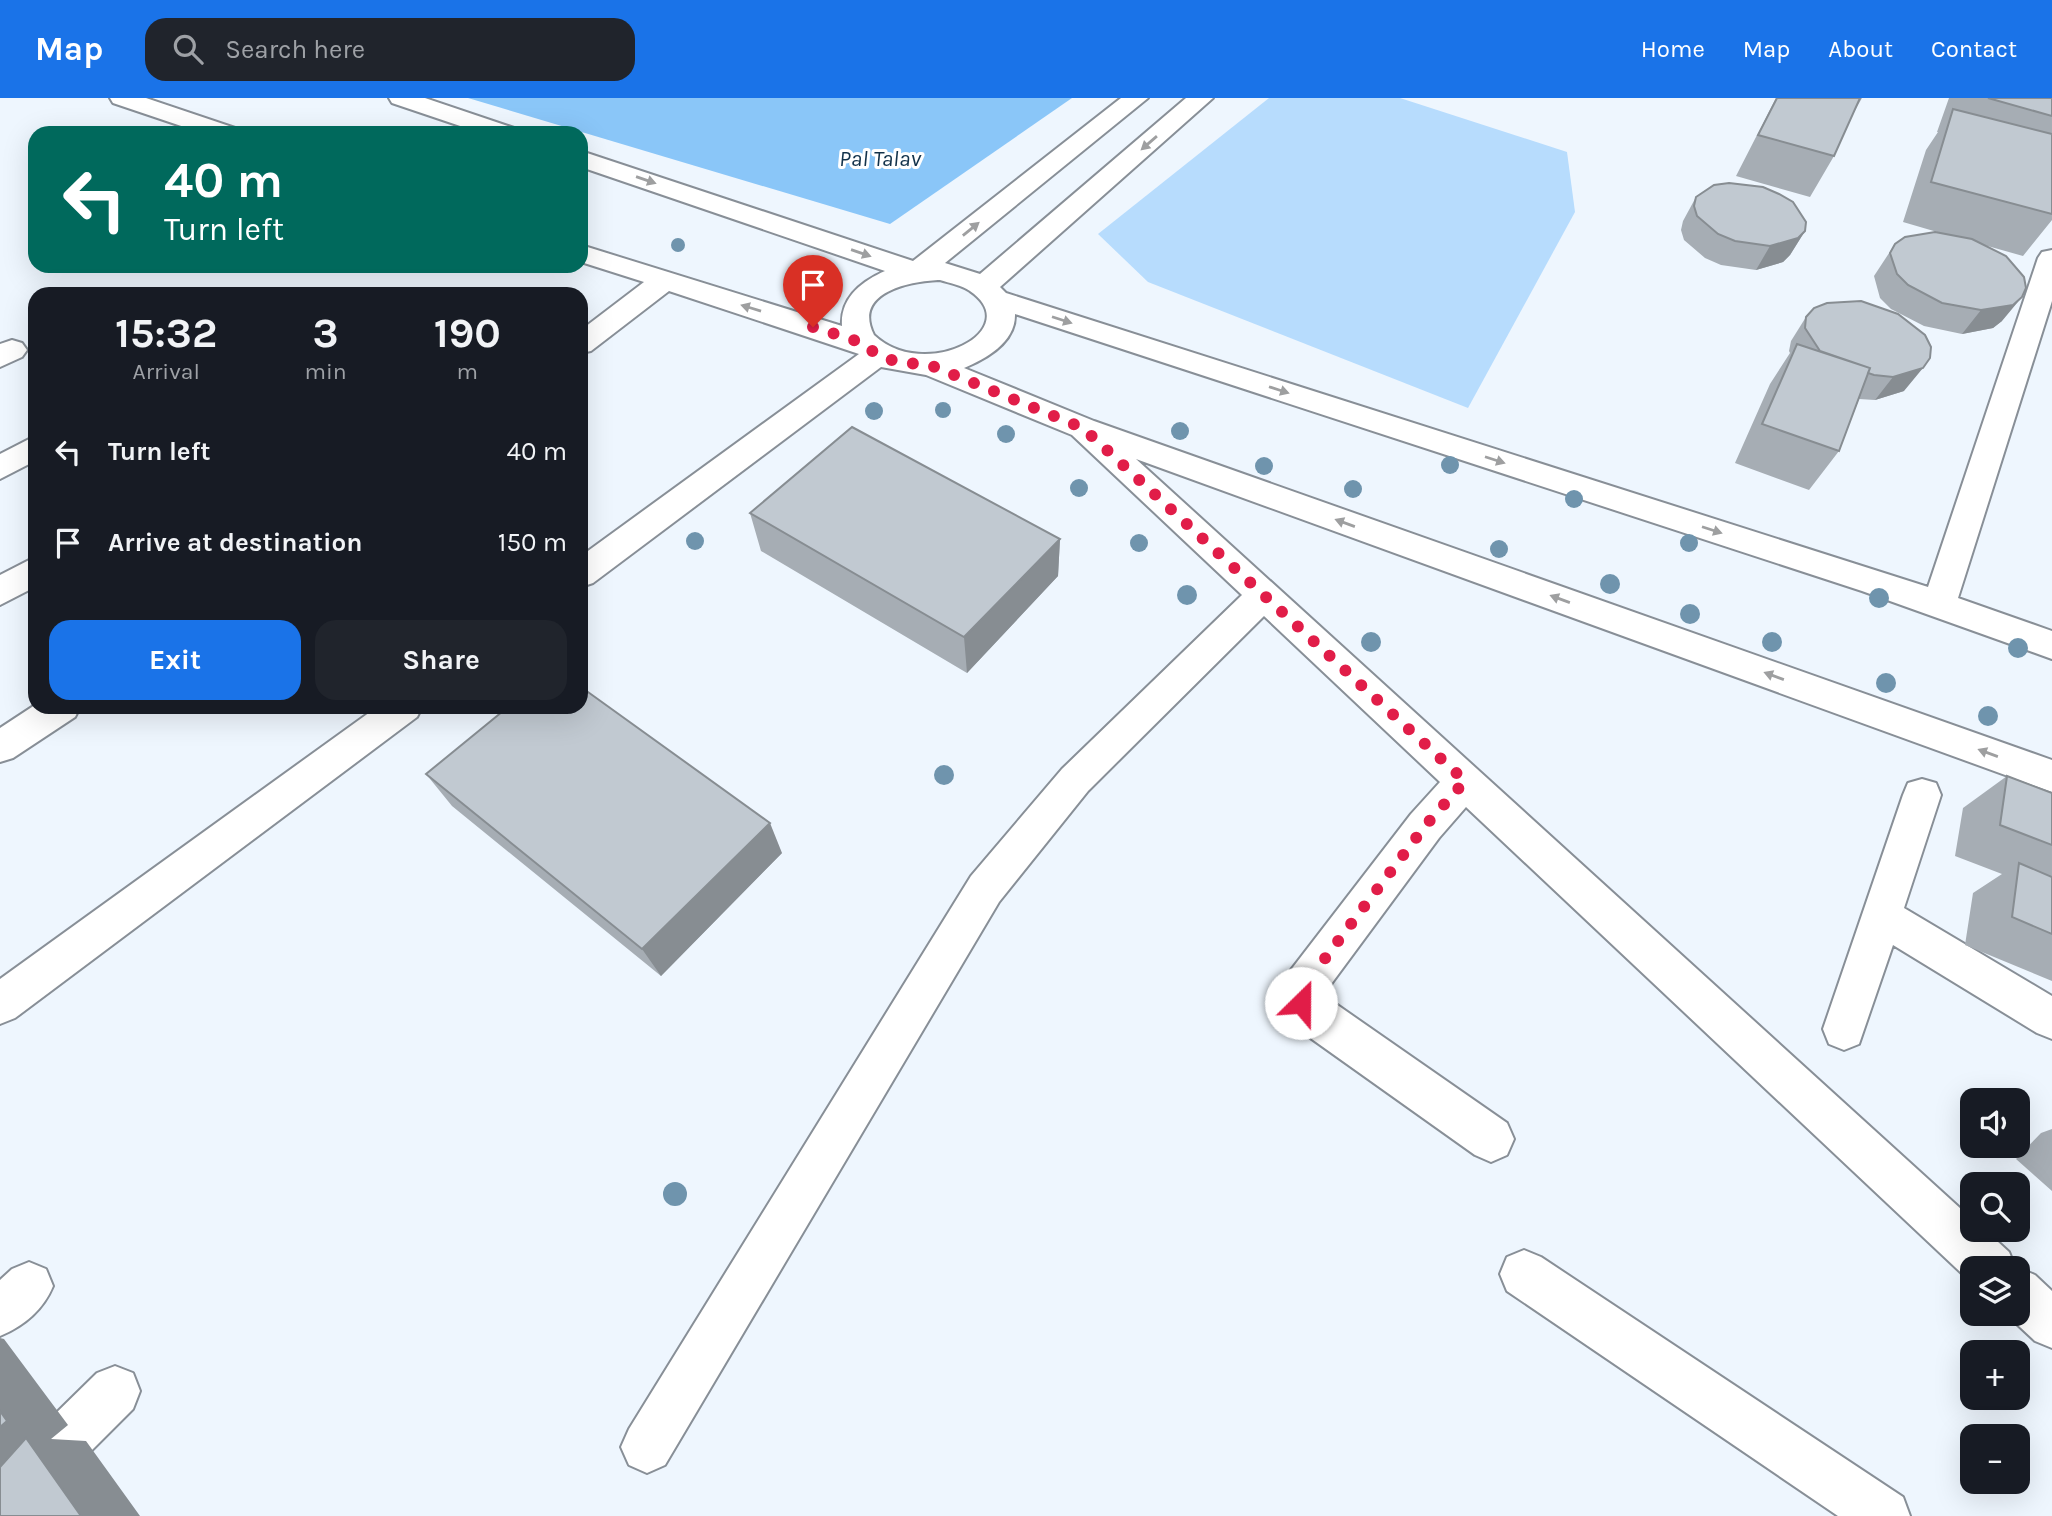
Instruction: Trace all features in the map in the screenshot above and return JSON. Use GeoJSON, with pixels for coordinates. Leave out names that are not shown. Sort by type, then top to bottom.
{"type":"FeatureCollection","features":[{"type":"Feature","properties":{"kind":"street"},"geometry":{"type":"LineString","coordinates":[[122,98],[205,126]]}},
{"type":"Feature","properties":{"kind":"street"},"geometry":{"type":"LineString","coordinates":[[401,98],[484,126]]}},
{"type":"Feature","properties":{"kind":"street"},"geometry":{"type":"LineString","coordinates":[[917,272],[1136,98]]}},
{"type":"Feature","properties":{"kind":"street"},"geometry":{"type":"LineString","coordinates":[[991,292],[1201,98]]}},
{"type":"Feature","properties":{"kind":"street"},"geometry":{"type":"LineString","coordinates":[[588,161],[917,272]]}},
{"type":"Feature","properties":{"kind":"street"},"geometry":{"type":"LineString","coordinates":[[588,255],[870,349],[898,362],[930,365],[1083,428],[2052,776]]}},
{"type":"Feature","properties":{"kind":"street"},"geometry":{"type":"LineString","coordinates":[[1939,605],[2052,258]]}},
{"type":"Feature","properties":{"kind":"street"},"geometry":{"type":"LineString","coordinates":[[870,349],[855,329],[855,314],[862,299],[875,287],[917,272],[942,271],[965,276],[991,292],[1939,605],[2052,645]]}},
{"type":"Feature","properties":{"kind":"street"},"geometry":{"type":"LineString","coordinates":[[588,339],[664,281]]}},
{"type":"Feature","properties":{"kind":"street"},"geometry":{"type":"LineString","coordinates":[[930,365],[968,357],[987,345],[999,331],[1003,314],[991,292]]}},
{"type":"Feature","properties":{"kind":"street"},"geometry":{"type":"LineString","coordinates":[[588,569],[870,349]]}},
{"type":"Feature","properties":{"kind":"street"},"geometry":{"type":"LineString","coordinates":[[1083,428],[1978,1256]]}},
{"type":"Feature","properties":{"kind":"street"},"geometry":{"type":"LineString","coordinates":[[0,468],[28,451]]}},
{"type":"Feature","properties":{"kind":"street"},"geometry":{"type":"LineString","coordinates":[[0,592],[28,574]]}},
{"type":"Feature","properties":{"kind":"street"},"geometry":{"type":"LineString","coordinates":[[647,1447],[985,889],[1075,780],[1265,594]]}},
{"type":"Feature","properties":{"kind":"street"},"geometry":{"type":"LineString","coordinates":[[0,747],[51,714]]}},
{"type":"Feature","properties":{"kind":"street"},"geometry":{"type":"LineString","coordinates":[[0,1004],[394,714]]}},
{"type":"Feature","properties":{"kind":"street"},"geometry":{"type":"LineString","coordinates":[[1465,781],[1425,826],[1302,989],[1301,1003],[1317,1018],[1491,1139]]}},
{"type":"Feature","properties":{"kind":"street"},"geometry":{"type":"LineString","coordinates":[[1844,1029],[1922,795]]}},
{"type":"Feature","properties":{"kind":"street"},"geometry":{"type":"LineString","coordinates":[[1881,916],[2052,1019]]}},
{"type":"Feature","properties":{"kind":"street"},"geometry":{"type":"LineString","coordinates":[[1524,1274],[1884,1516]]}},
{"type":"Feature","properties":{"kind":"street"},"geometry":{"type":"LineString","coordinates":[[2030,1304],[2052,1324]]}},
{"type":"Feature","properties":{"kind":"street"},"geometry":{"type":"LineString","coordinates":[[0,1504],[115,1391]]}},
{"type":"Feature","properties":{"kind":"shaded area"},"geometry":{"type":"Polygon","coordinates":[[[1269,98],[1400,98],[1567,152],[1575,212],[1468,408],[1148,282],[1098,234],[1269,98]]]}},
{"type":"Feature","properties":{"kind":"water","name":"Pal Talav"},"geometry":{"type":"Polygon","coordinates":[[[468,98],[1072,98],[890,224],[588,134],[588,126],[562,126],[468,98]]]}},
{"type":"Feature","properties":{"kind":"building"},"geometry":{"type":"Polygon","coordinates":[[[1777,98],[1860,98],[1834,156],[1758,135],[1777,98]]]}},
{"type":"Feature","properties":{"kind":"building"},"geometry":{"type":"Polygon","coordinates":[[[1988,98],[2052,98],[2052,116],[1988,98]]]}},
{"type":"Feature","properties":{"kind":"building"},"geometry":{"type":"Polygon","coordinates":[[[1953,109],[2052,134],[2052,214],[1931,182],[1953,109]]]}},
{"type":"Feature","properties":{"kind":"building"},"geometry":{"type":"Polygon","coordinates":[[[1729,183],[1763,187],[1793,202],[1806,222],[1805,231],[1798,238],[1770,246],[1735,241],[1718,234],[1697,216],[1694,206],[1696,197],[1714,185],[1729,183]]]}},
{"type":"Feature","properties":{"kind":"building"},"geometry":{"type":"Polygon","coordinates":[[[1935,232],[1972,239],[2006,256],[2024,277],[2026,288],[2022,297],[2013,305],[1981,310],[1942,303],[1908,285],[1897,274],[1890,253],[1895,244],[1905,237],[1935,232]]]}},
{"type":"Feature","properties":{"kind":"building"},"geometry":{"type":"Polygon","coordinates":[[[1861,301],[1898,314],[1925,335],[1931,347],[1930,358],[1923,368],[1893,377],[1874,375],[1868,373],[1870,368],[1820,351],[1805,328],[1806,317],[1814,308],[1827,303],[1861,301]]]}},
{"type":"Feature","properties":{"kind":"building"},"geometry":{"type":"Polygon","coordinates":[[[1797,344],[1870,368],[1839,451],[1762,424],[1797,344]]]}},
{"type":"Feature","properties":{"kind":"building"},"geometry":{"type":"Polygon","coordinates":[[[852,427],[1060,539],[964,637],[750,513],[852,427]]]}},
{"type":"Feature","properties":{"kind":"building"},"geometry":{"type":"Polygon","coordinates":[[[588,692],[770,823],[642,949],[426,774],[499,714],[588,714],[588,692]]]}},
{"type":"Feature","properties":{"kind":"building"},"geometry":{"type":"Polygon","coordinates":[[[2007,776],[2052,793],[2052,845],[2000,825],[2007,776]]]}},
{"type":"Feature","properties":{"kind":"building"},"geometry":{"type":"Polygon","coordinates":[[[2019,863],[2052,877],[2052,934],[2012,917],[2019,863]]]}},
{"type":"Feature","properties":{"kind":"building"},"geometry":{"type":"Polygon","coordinates":[[[0,1411],[7,1421],[0,1427],[0,1411]]]}},
{"type":"Feature","properties":{"kind":"building"},"geometry":{"type":"Polygon","coordinates":[[[26,1438],[81,1516],[0,1516],[0,1467],[26,1438]]]}},
{"type":"Feature","properties":{"kind":"route"},"geometry":{"type":"LineString","coordinates":[[813,327],[863,343],[877,355],[898,362],[930,365],[1083,428],[1465,781],[1425,826],[1302,989],[1301,1003]]}}]}
